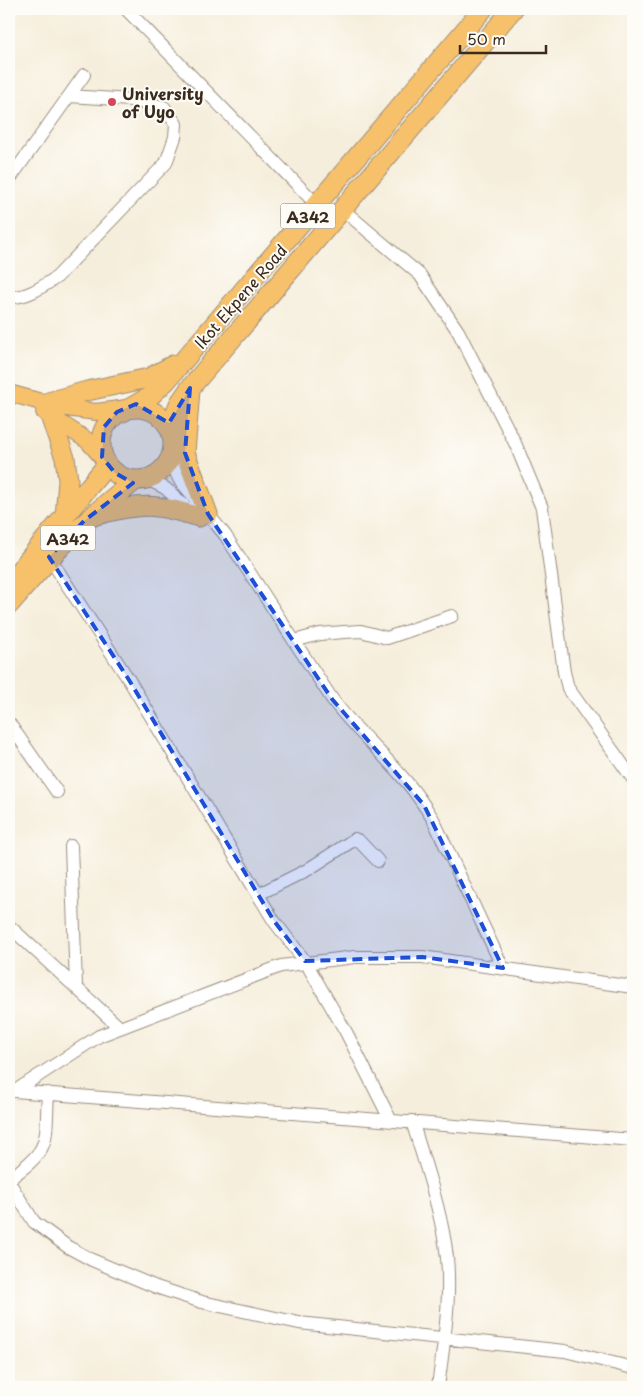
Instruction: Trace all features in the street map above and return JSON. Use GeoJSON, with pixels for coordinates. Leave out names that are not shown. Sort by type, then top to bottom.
{"type":"FeatureCollection","features":[{"type":"Feature","properties":{"kind":"highway","name":"Ikot Ekpene Road"},"geometry":{"type":"LineString","coordinates":[[125,410],[149,397],[167,380],[318,206],[483,9]]}},
{"type":"Feature","properties":{"kind":"highway","name":"Ikot Ekpene Road"},"geometry":{"type":"LineString","coordinates":[[170,426],[179,404],[190,388],[513,9]]}},
{"type":"Feature","properties":{"kind":"highway"},"geometry":{"type":"LineString","coordinates":[[65,516],[68,480],[65,458],[48,409],[87,391],[149,378],[187,357]]}},
{"type":"Feature","properties":{"kind":"highway"},"geometry":{"type":"LineString","coordinates":[[90,516],[126,507],[152,504],[203,515],[185,453],[190,388]]}},
{"type":"Feature","properties":{"kind":"highway","name":"A342"},"geometry":{"type":"LineString","coordinates":[[9,583],[65,516],[105,461],[100,442],[104,427],[117,412],[147,408],[156,412],[170,426],[173,448],[170,459],[158,474],[142,480],[90,516],[49,557],[9,605]]}},
{"type":"Feature","properties":{"kind":"highway"},"geometry":{"type":"LineString","coordinates":[[105,461],[115,473],[142,480]]}},
{"type":"Feature","properties":{"kind":"main road"},"geometry":{"type":"LineString","coordinates":[[10,394],[48,409],[88,441],[105,461]]}},
{"type":"Feature","properties":{"kind":"main road"},"geometry":{"type":"LineString","coordinates":[[48,409],[96,412],[125,410]]}},
{"type":"Feature","properties":{"kind":"street"},"geometry":{"type":"LineString","coordinates":[[126,9],[318,206]]}},
{"type":"Feature","properties":{"kind":"street"},"geometry":{"type":"LineString","coordinates":[[9,180],[84,76]]}},
{"type":"Feature","properties":{"kind":"street"},"geometry":{"type":"LineString","coordinates":[[9,297],[19,297],[27,294],[57,277],[166,163],[175,137],[176,124],[164,107],[131,100],[70,96]]}},
{"type":"Feature","properties":{"kind":"street"},"geometry":{"type":"LineString","coordinates":[[342,210],[420,275],[458,331],[515,443],[542,508],[564,672],[568,688],[633,778]]}},
{"type":"Feature","properties":{"kind":"street"},"geometry":{"type":"LineString","coordinates":[[170,459],[179,479],[203,515]]}},
{"type":"Feature","properties":{"kind":"street"},"geometry":{"type":"LineString","coordinates":[[142,480],[165,488],[203,515],[225,535],[344,715],[405,779],[429,812],[503,968]]}},
{"type":"Feature","properties":{"kind":"street"},"geometry":{"type":"LineString","coordinates":[[49,557],[129,680],[274,921],[305,961],[346,1032],[390,1120]]}},
{"type":"Feature","properties":{"kind":"street"},"geometry":{"type":"LineString","coordinates":[[294,641],[320,634],[344,632],[361,632],[387,638],[452,616]]}},
{"type":"Feature","properties":{"kind":"street"},"geometry":{"type":"LineString","coordinates":[[9,723],[57,792]]}},
{"type":"Feature","properties":{"kind":"street"},"geometry":{"type":"LineString","coordinates":[[259,894],[307,870],[355,840],[359,841],[378,861]]}},
{"type":"Feature","properties":{"kind":"street"},"geometry":{"type":"LineString","coordinates":[[71,846],[76,986]]}},
{"type":"Feature","properties":{"kind":"street"},"geometry":{"type":"LineString","coordinates":[[9,926],[119,1027]]}},
{"type":"Feature","properties":{"kind":"street"},"geometry":{"type":"LineString","coordinates":[[12,1091],[99,1036],[119,1027],[281,966],[305,961],[355,957],[422,957],[633,987]]}},
{"type":"Feature","properties":{"kind":"street"},"geometry":{"type":"LineString","coordinates":[[12,1091],[412,1121],[633,1140]]}},
{"type":"Feature","properties":{"kind":"street"},"geometry":{"type":"LineString","coordinates":[[48,1093],[45,1141],[41,1153],[9,1181],[34,1222],[68,1247],[92,1260],[156,1287],[212,1304],[299,1323],[565,1351],[633,1368]]}},
{"type":"Feature","properties":{"kind":"street"},"geometry":{"type":"LineString","coordinates":[[412,1121],[446,1243],[448,1270],[445,1337],[438,1387]]}},
{"type":"Feature","properties":{"kind":"highlighted area"},"geometry":{"type":"Polygon","coordinates":[[[190,388],[185,453],[208,514],[332,699],[424,805],[503,968],[422,957],[305,961],[274,921],[129,680],[49,557],[84,521],[133,483],[115,473],[102,457],[104,427],[117,412],[136,404],[169,423],[190,388]]]}},
{"type":"Feature","properties":{"kind":"place","name":"University of Uyo"},"geometry":{"type":"Point","coordinates":[112,102]}}]}
